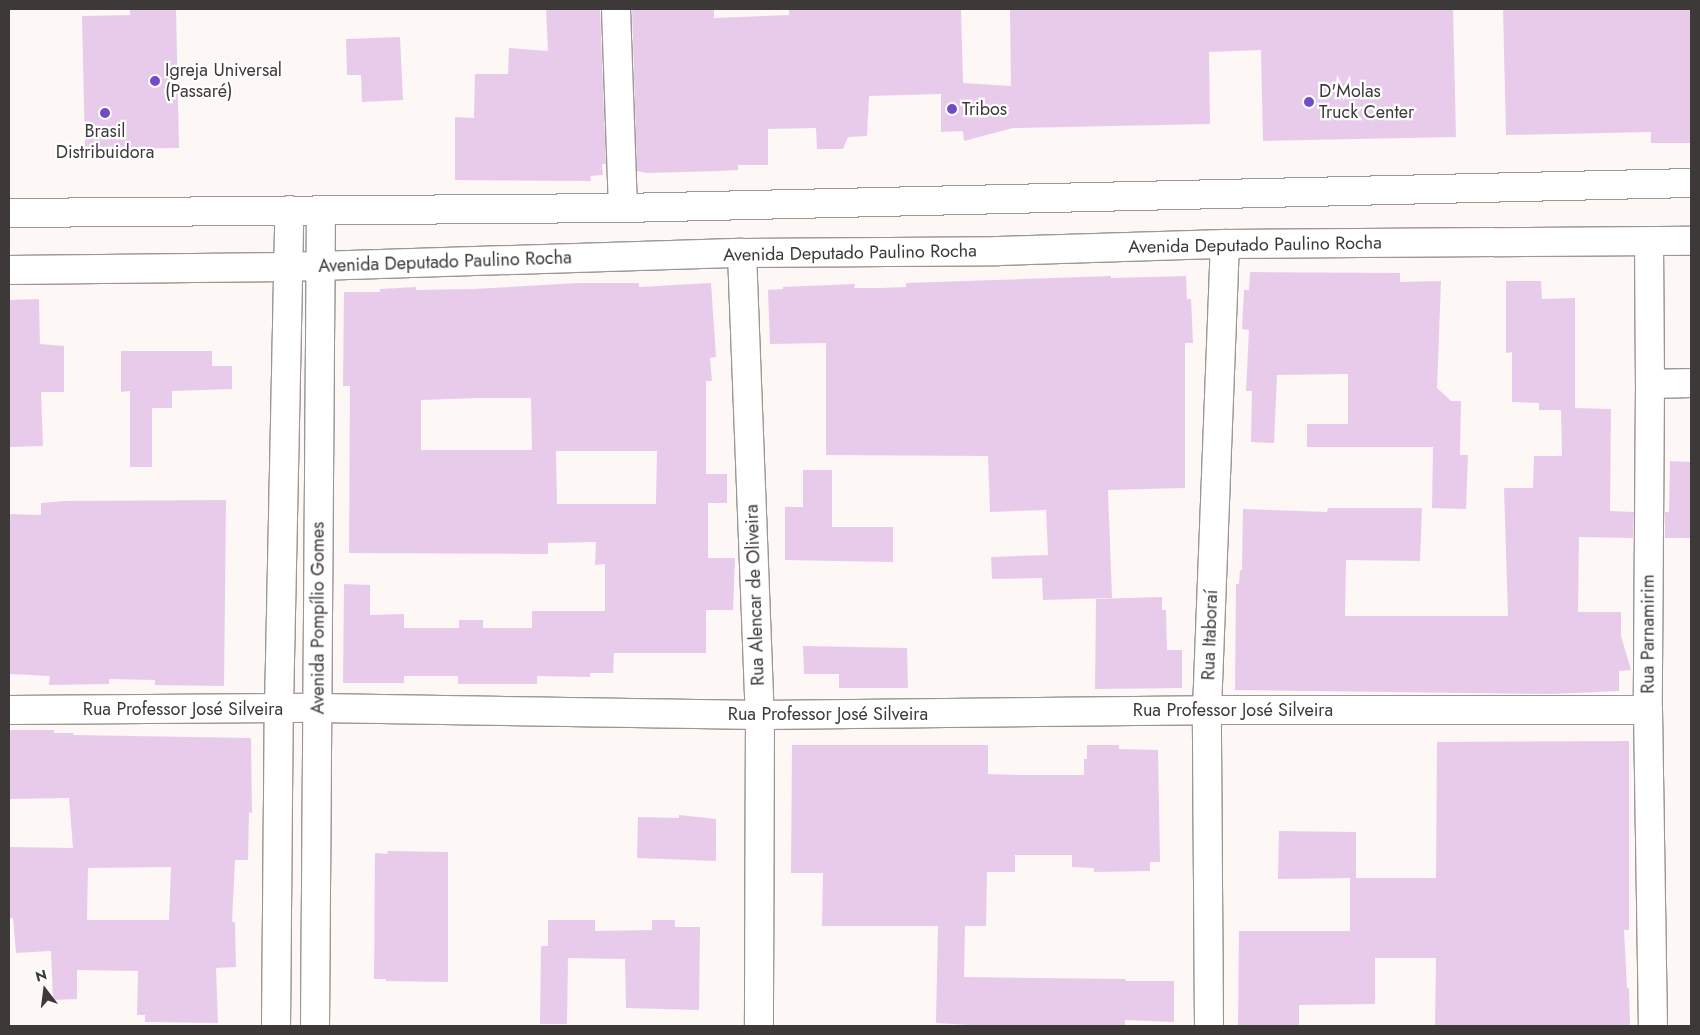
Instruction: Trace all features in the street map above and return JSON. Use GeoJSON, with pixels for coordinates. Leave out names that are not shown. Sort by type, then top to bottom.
{"type":"FeatureCollection","features":[{"type":"Feature","properties":{"kind":"main road"},"geometry":{"type":"LineString","coordinates":[[616,9],[623,208]]}},
{"type":"Feature","properties":{"kind":"main road"},"geometry":{"type":"LineString","coordinates":[[9,213],[623,208],[1691,183]]}},
{"type":"Feature","properties":{"kind":"main road","name":"Avenida Pompílio Gomes"},"geometry":{"type":"LineString","coordinates":[[276,1026],[278,708],[286,267],[289,210]]}},
{"type":"Feature","properties":{"kind":"main road","name":"Avenida Pompílio Gomes"},"geometry":{"type":"LineString","coordinates":[[315,1026],[321,210]]}},
{"type":"Feature","properties":{"kind":"main road","name":"Avenida Deputado Paulino Rocha"},"geometry":{"type":"LineString","coordinates":[[9,270],[286,267],[742,253],[998,251],[1225,244],[1691,241]]}},
{"type":"Feature","properties":{"kind":"main road","name":"Rua Parnamirim"},"geometry":{"type":"LineString","coordinates":[[1649,242],[1648,710],[1653,1026]]}},
{"type":"Feature","properties":{"kind":"main road","name":"Rua Itaboraí"},"geometry":{"type":"LineString","coordinates":[[1209,1026],[1207,710],[1225,244]]}},
{"type":"Feature","properties":{"kind":"main road","name":"Rua Alencar de Oliveira"},"geometry":{"type":"LineString","coordinates":[[742,253],[760,715],[759,1026]]}},
{"type":"Feature","properties":{"kind":"main road"},"geometry":{"type":"LineString","coordinates":[[1650,384],[1691,384]]}},
{"type":"Feature","properties":{"kind":"main road","name":"Rua Professor José Silveira"},"geometry":{"type":"LineString","coordinates":[[9,710],[318,708],[760,715],[1207,710],[1648,710]]}},
{"type":"Feature","properties":{"kind":"building"},"geometry":{"type":"Polygon","coordinates":[[[130,9],[176,9],[179,148],[85,149],[82,16],[130,15],[130,9]]]}},
{"type":"Feature","properties":{"kind":"building"},"geometry":{"type":"Polygon","coordinates":[[[546,9],[600,9],[606,164],[602,164],[603,175],[590,176],[591,181],[455,180],[455,117],[474,118],[475,74],[508,74],[509,48],[548,51],[546,9]]]}},
{"type":"Feature","properties":{"kind":"building"},"geometry":{"type":"Polygon","coordinates":[[[632,9],[714,9],[714,18],[789,15],[789,9],[961,9],[963,83],[1011,86],[1010,10],[1453,9],[1456,137],[1263,141],[1261,50],[1209,52],[1210,124],[1013,128],[964,141],[963,131],[941,132],[941,94],[869,96],[867,136],[848,137],[843,149],[817,149],[816,128],[768,129],[768,165],[738,165],[738,170],[647,173],[637,171],[632,9]]]}},
{"type":"Feature","properties":{"kind":"building"},"geometry":{"type":"Polygon","coordinates":[[[1503,9],[1691,9],[1691,143],[1651,143],[1651,132],[1506,135],[1503,9]]]}},
{"type":"Feature","properties":{"kind":"building"},"geometry":{"type":"Polygon","coordinates":[[[400,37],[403,100],[362,102],[361,75],[347,75],[346,39],[400,37]]]}},
{"type":"Feature","properties":{"kind":"building"},"geometry":{"type":"Polygon","coordinates":[[[1250,272],[1400,273],[1400,282],[1441,281],[1437,388],[1451,401],[1461,401],[1460,455],[1468,455],[1466,509],[1432,508],[1433,447],[1307,447],[1307,424],[1348,424],[1348,374],[1277,375],[1274,443],[1251,442],[1252,391],[1246,391],[1249,330],[1242,329],[1244,290],[1249,290],[1250,272]]]}},
{"type":"Feature","properties":{"kind":"building"},"geometry":{"type":"Polygon","coordinates":[[[1111,276],[1111,278],[1186,276],[1187,299],[1191,299],[1193,343],[1185,343],[1185,488],[1108,490],[1112,598],[1043,600],[1042,578],[992,579],[991,557],[1048,555],[1046,510],[990,512],[988,456],[826,455],[826,343],[770,344],[768,290],[783,289],[783,287],[855,284],[854,288],[880,288],[906,287],[906,283],[1111,276]]]}},
{"type":"Feature","properties":{"kind":"building"},"geometry":{"type":"Polygon","coordinates":[[[1506,281],[1541,281],[1542,299],[1575,298],[1575,408],[1611,409],[1610,511],[1634,512],[1633,538],[1579,537],[1578,612],[1621,612],[1621,636],[1631,670],[1619,671],[1619,691],[1553,694],[1235,690],[1236,584],[1239,584],[1240,570],[1242,570],[1243,509],[1327,512],[1328,508],[1422,508],[1420,561],[1346,560],[1345,616],[1508,616],[1504,488],[1533,488],[1534,456],[1562,456],[1561,410],[1539,410],[1539,403],[1512,402],[1512,352],[1506,353],[1506,281]]]}},
{"type":"Feature","properties":{"kind":"building"},"geometry":{"type":"Polygon","coordinates":[[[578,283],[639,283],[639,287],[711,283],[716,357],[710,358],[712,381],[706,381],[706,474],[727,474],[727,503],[708,503],[708,558],[735,558],[733,610],[706,610],[706,653],[614,653],[613,673],[590,673],[590,677],[537,676],[537,684],[458,684],[458,676],[404,676],[404,683],[343,683],[344,584],[370,585],[370,615],[404,614],[404,628],[459,628],[459,620],[483,620],[483,628],[532,628],[532,611],[605,611],[605,564],[595,565],[596,542],[548,543],[548,554],[349,553],[350,386],[343,386],[344,292],[380,292],[380,289],[416,287],[416,290],[578,283]],[[531,398],[421,400],[421,450],[532,450],[531,398]],[[556,451],[557,504],[656,504],[657,451],[556,451]]]}},
{"type":"Feature","properties":{"kind":"building"},"geometry":{"type":"Polygon","coordinates":[[[39,299],[40,344],[64,346],[64,392],[41,392],[43,446],[9,447],[9,300],[39,299]]]}},
{"type":"Feature","properties":{"kind":"building"},"geometry":{"type":"Polygon","coordinates":[[[121,351],[212,351],[212,366],[232,366],[232,389],[172,391],[172,408],[152,408],[152,467],[130,467],[130,391],[121,392],[121,351]]]}},
{"type":"Feature","properties":{"kind":"building"},"geometry":{"type":"Polygon","coordinates":[[[1670,461],[1691,462],[1691,538],[1665,538],[1665,512],[1669,512],[1670,461]]]}},
{"type":"Feature","properties":{"kind":"building"},"geometry":{"type":"Polygon","coordinates":[[[803,470],[832,470],[832,527],[893,527],[893,562],[785,560],[785,507],[803,507],[803,470]]]}},
{"type":"Feature","properties":{"kind":"building"},"geometry":{"type":"Polygon","coordinates":[[[226,500],[224,686],[155,685],[155,680],[109,679],[109,684],[49,685],[50,676],[9,674],[9,514],[41,515],[41,503],[65,501],[226,500]]]}},
{"type":"Feature","properties":{"kind":"building"},"geometry":{"type":"Polygon","coordinates":[[[1162,597],[1162,610],[1166,610],[1167,650],[1182,650],[1182,688],[1095,689],[1096,599],[1162,597]]]}},
{"type":"Feature","properties":{"kind":"building"},"geometry":{"type":"Polygon","coordinates":[[[803,646],[907,648],[908,688],[839,688],[839,674],[804,674],[803,646]]]}},
{"type":"Feature","properties":{"kind":"building"},"geometry":{"type":"Polygon","coordinates":[[[9,730],[54,730],[54,733],[73,733],[73,735],[251,738],[252,813],[249,812],[248,860],[235,860],[232,922],[235,922],[236,967],[216,968],[218,1023],[145,1022],[145,1015],[137,1015],[138,971],[77,970],[77,999],[53,1000],[51,951],[16,953],[13,918],[9,918],[9,847],[73,848],[69,798],[9,799],[9,730]],[[171,867],[88,868],[87,920],[169,920],[171,867]]]}},
{"type":"Feature","properties":{"kind":"building"},"geometry":{"type":"Polygon","coordinates":[[[1629,741],[1629,930],[1624,930],[1630,1026],[1435,1026],[1436,958],[1375,958],[1375,1004],[1299,1005],[1299,1026],[1238,1026],[1239,931],[1350,931],[1350,878],[1436,878],[1437,742],[1629,741]]]}},
{"type":"Feature","properties":{"kind":"building"},"geometry":{"type":"Polygon","coordinates":[[[792,745],[988,745],[988,774],[1019,775],[1084,775],[1084,759],[1087,759],[1087,745],[1119,745],[1119,749],[1158,750],[1160,862],[1150,862],[1150,871],[1094,872],[1094,868],[1072,867],[1072,855],[1015,855],[1015,872],[987,872],[986,926],[965,926],[964,977],[1174,981],[1174,1022],[1125,1020],[1125,1026],[985,1026],[936,1023],[938,926],[822,926],[823,873],[791,873],[792,745]]]}},
{"type":"Feature","properties":{"kind":"building"},"geometry":{"type":"Polygon","coordinates":[[[679,815],[716,819],[716,861],[637,858],[638,817],[679,818],[679,815]]]}},
{"type":"Feature","properties":{"kind":"building"},"geometry":{"type":"Polygon","coordinates":[[[1279,831],[1356,832],[1356,878],[1278,879],[1279,831]]]}},
{"type":"Feature","properties":{"kind":"building"},"geometry":{"type":"Polygon","coordinates":[[[387,851],[448,852],[448,982],[386,981],[386,979],[374,979],[375,853],[388,854],[387,851]]]}},
{"type":"Feature","properties":{"kind":"building"},"geometry":{"type":"Polygon","coordinates":[[[548,920],[595,920],[595,931],[652,930],[652,920],[675,920],[675,927],[700,927],[699,1010],[626,1008],[625,959],[568,958],[567,1024],[540,1024],[541,946],[548,946],[548,920]]]}},
{"type":"Feature","properties":{"kind":"place","name":"Igreja Universal (Passaré)"},"geometry":{"type":"Point","coordinates":[155,81]}},
{"type":"Feature","properties":{"kind":"place","name":"D'Molas Truck Center"},"geometry":{"type":"Point","coordinates":[1309,102]}},
{"type":"Feature","properties":{"kind":"place","name":"Tribos"},"geometry":{"type":"Point","coordinates":[952,109]}},
{"type":"Feature","properties":{"kind":"place","name":"Brasil Distribuidora"},"geometry":{"type":"Point","coordinates":[105,113]}}]}
